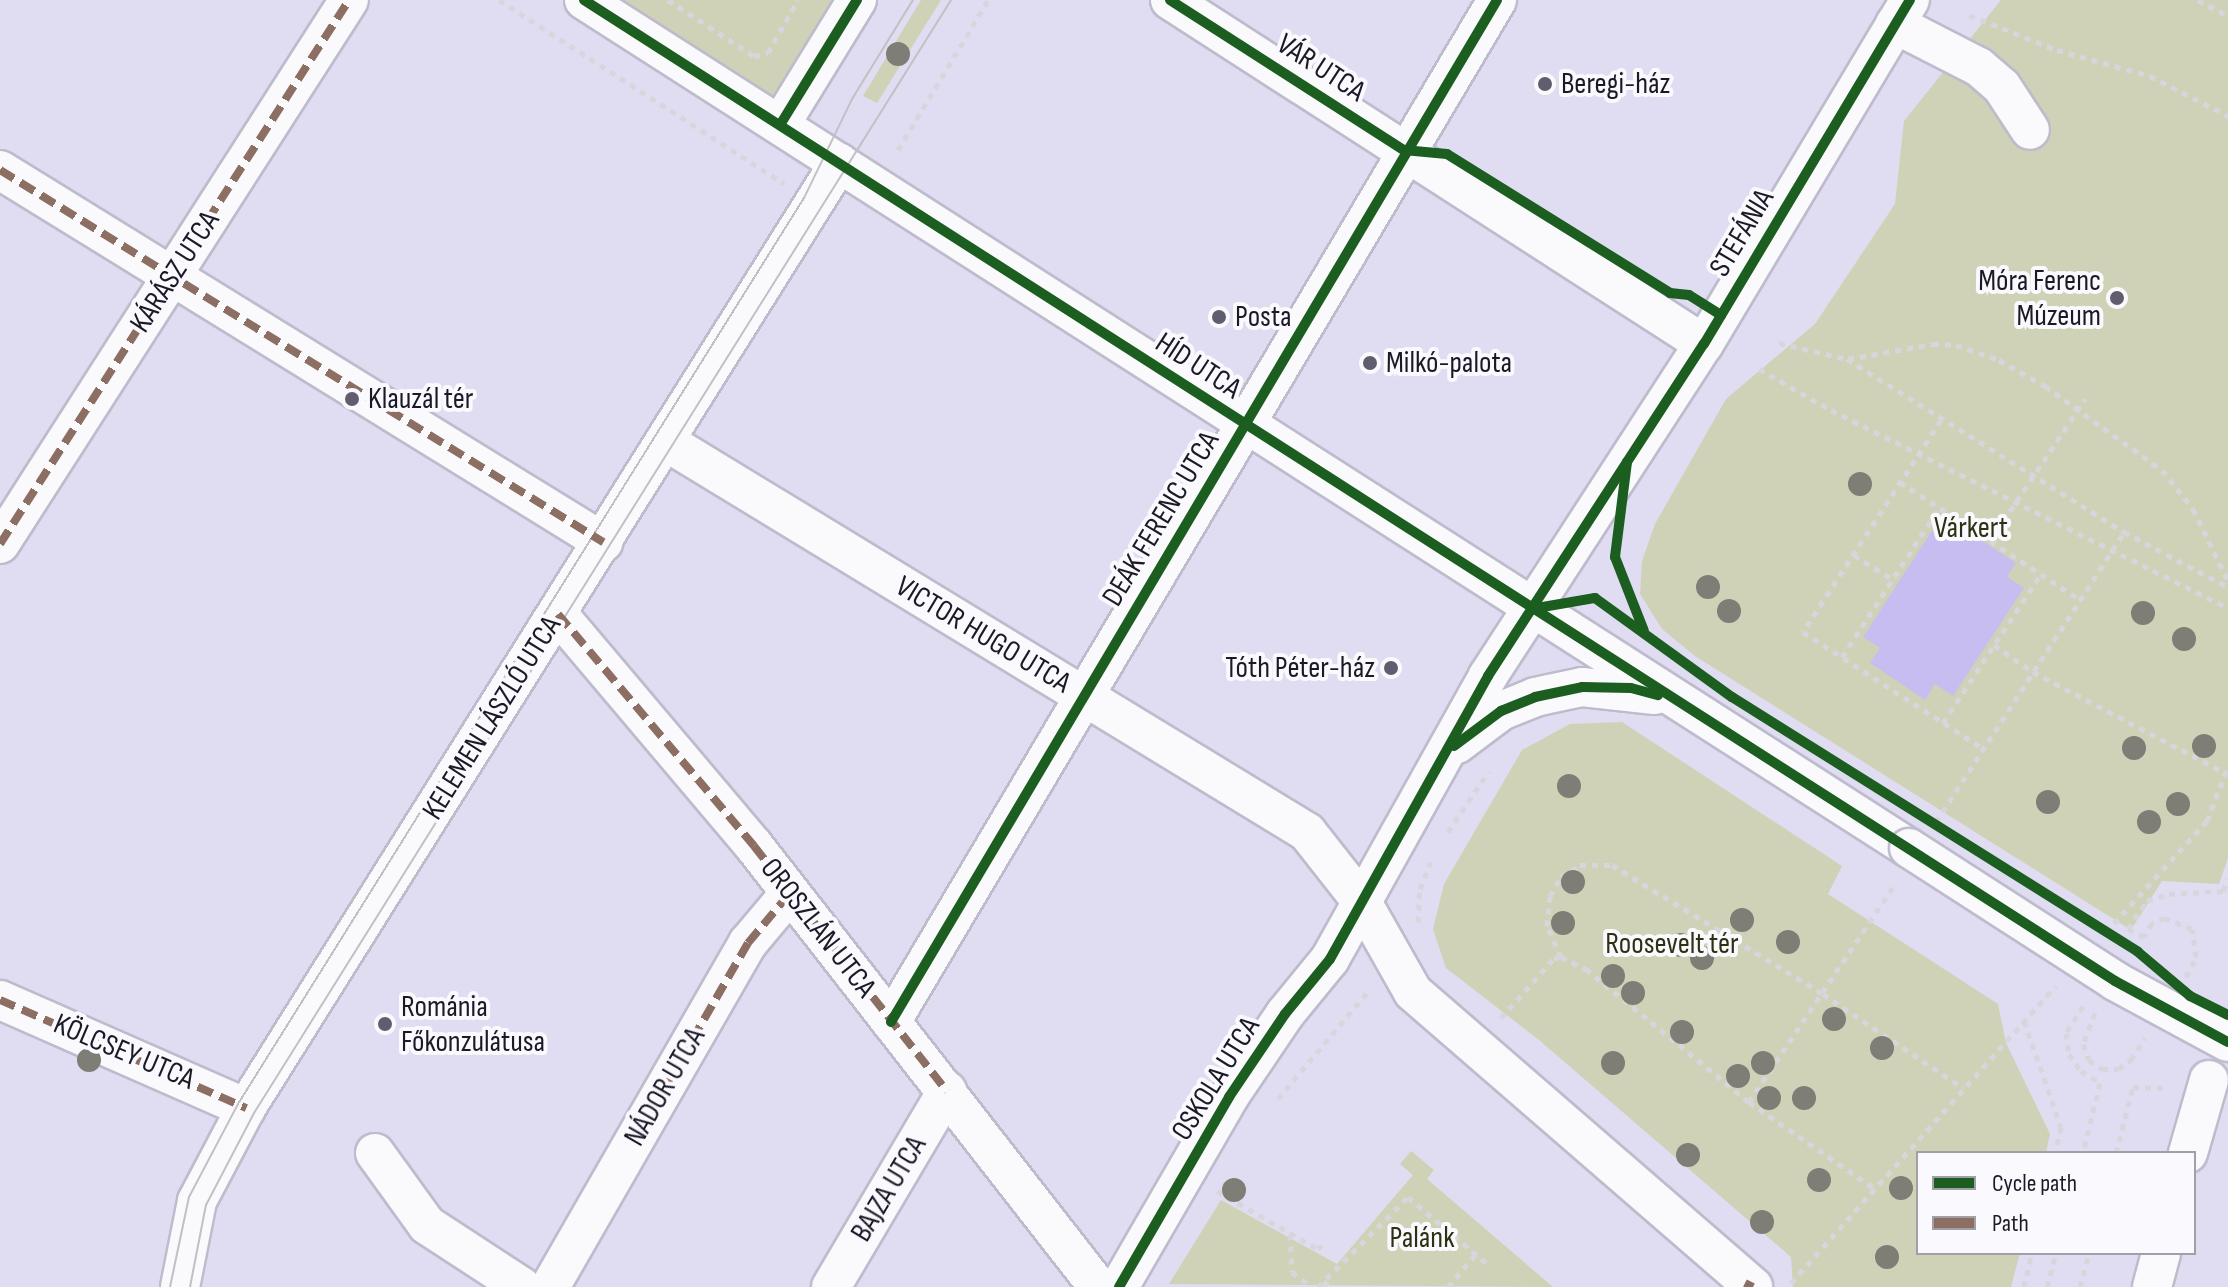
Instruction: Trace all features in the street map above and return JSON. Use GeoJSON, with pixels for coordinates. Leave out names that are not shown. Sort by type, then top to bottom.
{"type":"FeatureCollection","features":[{"type":"Feature","properties":{"kind":"street","name":"KÁRÁSZ UTCA"},"geometry":{"type":"LineString","coordinates":[[0,544],[349,0]]}},
{"type":"Feature","properties":{"kind":"street","name":"HÍD UTCA"},"geometry":{"type":"LineString","coordinates":[[584,0],[1531,609],[1677,700],[1918,834],[2115,981],[2228,1042]]}},
{"type":"Feature","properties":{"kind":"street"},"geometry":{"type":"LineString","coordinates":[[780,125],[857,0]]}},
{"type":"Feature","properties":{"kind":"street","name":"VÁR UTCA"},"geometry":{"type":"LineString","coordinates":[[1170,0],[1704,344]]}},
{"type":"Feature","properties":{"kind":"street","name":"DEÁK FERENC UTCA"},"geometry":{"type":"LineString","coordinates":[[891,1022],[1246,425],[1404,150],[1497,0]]}},
{"type":"Feature","properties":{"kind":"street"},"geometry":{"type":"LineString","coordinates":[[1903,12],[2002,87],[2030,130]]}},
{"type":"Feature","properties":{"kind":"street","name":"STEFÁNIA"},"geometry":{"type":"LineString","coordinates":[[1531,609],[1704,344],[1903,12]]}},
{"type":"Feature","properties":{"kind":"street","name":"KELEMEN LÁSZLÓ UTCA"},"geometry":{"type":"LineString","coordinates":[[180,1287],[197,1201],[246,1108],[839,163]]}},
{"type":"Feature","properties":{"kind":"street"},"geometry":{"type":"LineString","coordinates":[[0,170],[603,542]]}},
{"type":"Feature","properties":{"kind":"street","name":"VICTOR HUGO UTCA"},"geometry":{"type":"LineString","coordinates":[[665,441],[1307,832],[1362,902]]}},
{"type":"Feature","properties":{"kind":"street"},"geometry":{"type":"LineString","coordinates":[[1531,609],[1362,902],[1393,962],[1413,992],[1746,1286]]}},
{"type":"Feature","properties":{"kind":"street","name":"OROSZLÁN UTCA"},"geometry":{"type":"LineString","coordinates":[[558,614],[782,884],[1098,1287]]}},
{"type":"Feature","properties":{"kind":"street"},"geometry":{"type":"LineString","coordinates":[[1448,752],[1501,711],[1535,697],[1582,687],[1631,688],[1677,700]]}},
{"type":"Feature","properties":{"kind":"street"},"geometry":{"type":"LineString","coordinates":[[683,1033],[782,884]]}},
{"type":"Feature","properties":{"kind":"street","name":"NÁDOR UTCA"},"geometry":{"type":"LineString","coordinates":[[550,1287],[782,884]]}},
{"type":"Feature","properties":{"kind":"street","name":"OSKOLA UTCA"},"geometry":{"type":"LineString","coordinates":[[1119,1287],[1229,1097],[1285,1014],[1330,959],[1362,902]]}},
{"type":"Feature","properties":{"kind":"street","name":"KÖLCSEY UTCA"},"geometry":{"type":"LineString","coordinates":[[0,1000],[246,1108]]}},
{"type":"Feature","properties":{"kind":"street"},"geometry":{"type":"LineString","coordinates":[[2189,1151],[2207,1085]]}},
{"type":"Feature","properties":{"kind":"street","name":"BAJZA UTCA"},"geometry":{"type":"LineString","coordinates":[[831,1287],[947,1091]]}},
{"type":"Feature","properties":{"kind":"street"},"geometry":{"type":"LineString","coordinates":[[375,1153],[427,1225],[522,1287]]}},
{"type":"Feature","properties":{"kind":"street"},"geometry":{"type":"LineString","coordinates":[[2152,1287],[2160,1255]]}},
{"type":"Feature","properties":{"kind":"path"},"geometry":{"type":"LineString","coordinates":[[499,0],[793,190]]}},
{"type":"Feature","properties":{"kind":"path"},"geometry":{"type":"LineString","coordinates":[[668,0],[754,56],[768,53],[798,0]]}},
{"type":"Feature","properties":{"kind":"path"},"geometry":{"type":"LineString","coordinates":[[898,150],[988,0]]}},
{"type":"Feature","properties":{"kind":"path"},"geometry":{"type":"LineString","coordinates":[[2198,0],[2228,16]]}},
{"type":"Feature","properties":{"kind":"path"},"geometry":{"type":"LineString","coordinates":[[1967,15],[2057,50],[2150,76],[2228,116]]}},
{"type":"Feature","properties":{"kind":"path"},"geometry":{"type":"LineString","coordinates":[[1779,343],[1847,359],[2032,477],[2228,584]]}},
{"type":"Feature","properties":{"kind":"path"},"geometry":{"type":"LineString","coordinates":[[1847,359],[1933,344],[1956,345],[1999,360],[2078,409],[2162,470],[2193,509],[2228,584]]}},
{"type":"Feature","properties":{"kind":"path"},"geometry":{"type":"LineString","coordinates":[[1759,369],[2228,608]]}},
{"type":"Feature","properties":{"kind":"path"},"geometry":{"type":"LineString","coordinates":[[1990,541],[2085,399]]}},
{"type":"Feature","properties":{"kind":"path"},"geometry":{"type":"LineString","coordinates":[[1941,420],[1803,632],[1984,749]]}},
{"type":"Feature","properties":{"kind":"path"},"geometry":{"type":"LineString","coordinates":[[1900,482],[2080,600]]}},
{"type":"Feature","properties":{"kind":"path"},"geometry":{"type":"LineString","coordinates":[[1842,657],[1939,508]]}},
{"type":"Feature","properties":{"kind":"path"},"geometry":{"type":"LineString","coordinates":[[1854,555],[1892,579]]}},
{"type":"Feature","properties":{"kind":"path"},"geometry":{"type":"LineString","coordinates":[[1943,723],[2041,574]]}},
{"type":"Feature","properties":{"kind":"path"},"geometry":{"type":"LineString","coordinates":[[1994,645],[2033,672],[2225,773]]}},
{"type":"Feature","properties":{"kind":"path"},"geometry":{"type":"LineString","coordinates":[[1444,839],[1492,766]]}},
{"type":"Feature","properties":{"kind":"path"},"geometry":{"type":"LineString","coordinates":[[2113,937],[2100,933],[2137,898],[2207,821],[2228,766]]}},
{"type":"Feature","properties":{"kind":"path"},"geometry":{"type":"LineString","coordinates":[[1918,834],[1941,828]]}},
{"type":"Feature","properties":{"kind":"path"},"geometry":{"type":"LineString","coordinates":[[1270,1109],[1417,931],[1420,889],[1436,851]]}},
{"type":"Feature","properties":{"kind":"path"},"geometry":{"type":"LineString","coordinates":[[1561,957],[1547,926],[1550,896],[1561,877],[1580,865],[1612,865],[1823,994],[1963,1088]]}},
{"type":"Feature","properties":{"kind":"path"},"geometry":{"type":"LineString","coordinates":[[2137,898],[2147,901],[2169,894],[2223,891],[2228,879]]}},
{"type":"Feature","properties":{"kind":"path"},"geometry":{"type":"LineString","coordinates":[[2147,901],[2128,929],[2144,937],[2152,923],[2179,919],[2197,941],[2196,957],[2180,988],[2169,979]]}},
{"type":"Feature","properties":{"kind":"path"},"geometry":{"type":"LineString","coordinates":[[1475,1049],[1554,958],[1561,957],[1586,969],[1749,1102],[1872,1187]]}},
{"type":"Feature","properties":{"kind":"path"},"geometry":{"type":"LineString","coordinates":[[1788,1287],[1872,1187],[2062,979]]}},
{"type":"Feature","properties":{"kind":"path"},"geometry":{"type":"LineString","coordinates":[[2083,1151],[2100,1083],[2081,1071],[2069,1054],[2066,1033],[2081,1005],[2097,1014],[2083,1044],[2089,1060],[2102,1069],[2118,1069],[2131,1060],[2144,1037]]}},
{"type":"Feature","properties":{"kind":"path"},"geometry":{"type":"LineString","coordinates":[[2024,1021],[2061,1127],[2055,1151]]}},
{"type":"Feature","properties":{"kind":"path"},"geometry":{"type":"LineString","coordinates":[[2117,1151],[2133,1087],[2207,1085]]}},
{"type":"Feature","properties":{"kind":"path"},"geometry":{"type":"LineString","coordinates":[[1216,1190],[1318,1249],[1326,1241]]}},
{"type":"Feature","properties":{"kind":"path"},"geometry":{"type":"LineString","coordinates":[[1290,1234],[1292,1272],[1315,1287],[1408,1197],[1486,1263]]}},
{"type":"Feature","properties":{"kind":"path"},"geometry":{"type":"LineString","coordinates":[[1448,1287],[1476,1254]]}},
{"type":"Feature","properties":{"kind":"path"},"geometry":{"type":"LineString","coordinates":[[2024,1287],[2032,1255]]}},
{"type":"Feature","properties":{"kind":"path"},"geometry":{"type":"LineString","coordinates":[[2047,1287],[2055,1255]]}},
{"type":"Feature","properties":{"kind":"path"},"geometry":{"type":"LineString","coordinates":[[2080,1287],[2088,1255]]}},
{"type":"Feature","properties":{"kind":"path"},"geometry":{"type":"LineString","coordinates":[[1324,1281],[1330,1287]]}},
{"type":"Feature","properties":{"kind":"green space"},"geometry":{"type":"Polygon","coordinates":[[[611,0],[857,0],[780,125],[611,0]]]}},
{"type":"Feature","properties":{"kind":"green space"},"geometry":{"type":"Polygon","coordinates":[[[921,0],[941,0],[877,103],[863,96],[921,0]]]}},
{"type":"Feature","properties":{"kind":"green space","name":"Várkert"},"geometry":{"type":"Polygon","coordinates":[[[2001,0],[2228,0],[2228,858],[2219,884],[2162,881],[2131,930],[1695,656],[1662,629],[1640,594],[1642,561],[1655,524],[1726,399],[1815,324],[1895,204],[1904,121],[2001,0]]]}},
{"type":"Feature","properties":{"kind":"green space","name":"Roosevelt tér"},"geometry":{"type":"Polygon","coordinates":[[[1622,722],[1842,866],[1828,894],[1998,1004],[2006,1043],[2050,1134],[2046,1151],[1916,1151],[1916,1255],[2019,1255],[2011,1287],[1793,1287],[1791,1257],[1539,1040],[1446,968],[1433,929],[1444,884],[1522,750],[1570,724],[1622,722]]]}},
{"type":"Feature","properties":{"kind":"green space","name":"Palánk"},"geometry":{"type":"Polygon","coordinates":[[[1411,1151],[1434,1170],[1427,1179],[1553,1287],[1169,1284],[1221,1200],[1337,1264],[1413,1175],[1400,1164],[1411,1151]]]}},
{"type":"Feature","properties":{"kind":"shaded area"},"geometry":{"type":"Polygon","coordinates":[[[1960,526],[2016,563],[2007,577],[2024,588],[1953,696],[1935,684],[1925,700],[1870,663],[1880,648],[1863,637],[1933,529],[1950,540],[1960,526]]]}},
{"type":"Feature","properties":{"kind":"tram line"},"geometry":{"type":"LineString","coordinates":[[170,1287],[189,1197],[238,1104],[804,198],[852,99],[913,0]]}},
{"type":"Feature","properties":{"kind":"tram line"},"geometry":{"type":"LineString","coordinates":[[190,1287],[206,1205],[254,1113],[951,0]]}},
{"type":"Feature","properties":{"kind":"marked path"},"geometry":{"type":"LineString","coordinates":[[0,544],[349,0]]}},
{"type":"Feature","properties":{"kind":"marked path"},"geometry":{"type":"LineString","coordinates":[[0,170],[603,542]]}},
{"type":"Feature","properties":{"kind":"marked path"},"geometry":{"type":"LineString","coordinates":[[558,614],[754,846],[947,1091]]}},
{"type":"Feature","properties":{"kind":"marked path"},"geometry":{"type":"LineString","coordinates":[[632,1144],[748,943],[790,893]]}},
{"type":"Feature","properties":{"kind":"marked path"},"geometry":{"type":"LineString","coordinates":[[0,1000],[246,1108]]}},
{"type":"Feature","properties":{"kind":"marked path"},"geometry":{"type":"LineString","coordinates":[[1745,1283],[1753,1287]]}},
{"type":"Feature","properties":{"kind":"cycle path"},"geometry":{"type":"LineString","coordinates":[[584,0],[2115,981],[2228,1042]]}},
{"type":"Feature","properties":{"kind":"cycle path"},"geometry":{"type":"LineString","coordinates":[[780,125],[857,0]]}},
{"type":"Feature","properties":{"kind":"cycle path"},"geometry":{"type":"LineString","coordinates":[[1170,0],[1404,150],[1447,154],[1670,293],[1689,295],[1721,315]]}},
{"type":"Feature","properties":{"kind":"cycle path"},"geometry":{"type":"LineString","coordinates":[[891,1022],[1497,0]]}},
{"type":"Feature","properties":{"kind":"cycle path"},"geometry":{"type":"LineString","coordinates":[[1119,1287],[1229,1097],[1285,1014],[1330,959],[1488,676],[1704,344],[1910,0]]}},
{"type":"Feature","properties":{"kind":"cycle path"},"geometry":{"type":"LineString","coordinates":[[1627,462],[1615,557],[1644,631]]}},
{"type":"Feature","properties":{"kind":"cycle path"},"geometry":{"type":"LineString","coordinates":[[1531,609],[1595,598],[1732,697],[2138,952],[2190,996],[2228,1015]]}},
{"type":"Feature","properties":{"kind":"cycle path"},"geometry":{"type":"LineString","coordinates":[[1454,746],[1501,711],[1535,697],[1582,687],[1631,688],[1658,695]]}},
{"type":"Feature","properties":{"kind":"place","name":"Beregi-ház"},"geometry":{"type":"Point","coordinates":[1545,84]}},
{"type":"Feature","properties":{"kind":"place","name":"Móra Ferenc Múzeum"},"geometry":{"type":"Point","coordinates":[2117,298]}},
{"type":"Feature","properties":{"kind":"place","name":"Posta"},"geometry":{"type":"Point","coordinates":[1219,317]}},
{"type":"Feature","properties":{"kind":"place","name":"Milkó-palota"},"geometry":{"type":"Point","coordinates":[1370,363]}},
{"type":"Feature","properties":{"kind":"place","name":"Klauzál tér"},"geometry":{"type":"Point","coordinates":[352,399]}},
{"type":"Feature","properties":{"kind":"place","name":"Tóth Péter-ház"},"geometry":{"type":"Point","coordinates":[1391,668]}},
{"type":"Feature","properties":{"kind":"place","name":"Románia Főkonzulátusa"},"geometry":{"type":"Point","coordinates":[385,1024]}}]}
